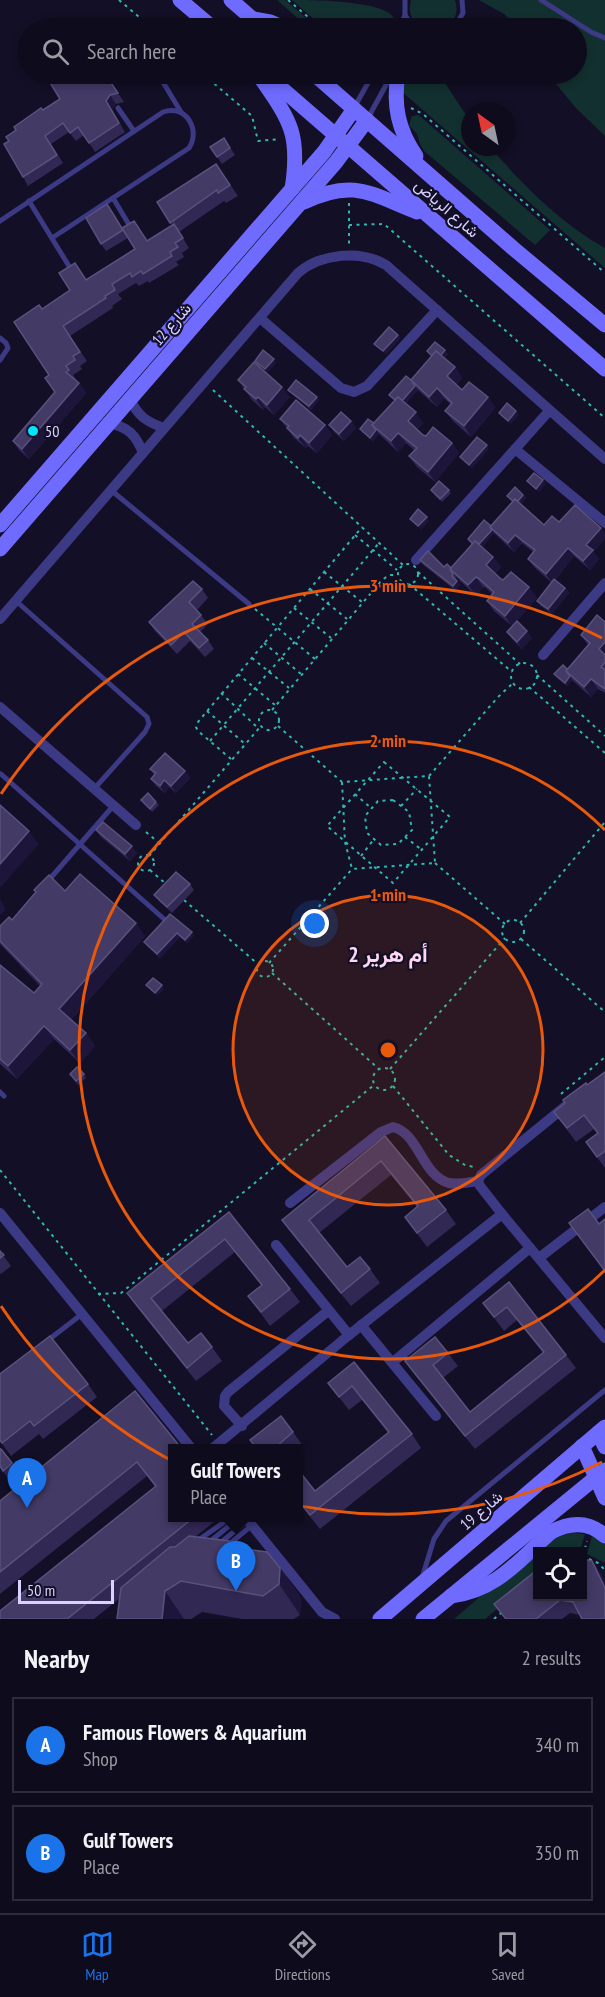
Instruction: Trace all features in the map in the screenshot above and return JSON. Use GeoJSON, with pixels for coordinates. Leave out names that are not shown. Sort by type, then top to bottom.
{"type":"FeatureCollection","features":[{"type":"Feature","properties":{"kind":"main road"},"geometry":{"type":"LineString","coordinates":[[180,0],[201,18]]}},
{"type":"Feature","properties":{"kind":"main road"},"geometry":{"type":"LineString","coordinates":[[231,0],[251,18]]}},
{"type":"Feature","properties":{"kind":"main road"},"geometry":{"type":"LineString","coordinates":[[265,84],[284,113],[294,138],[295,167],[292,189]]}},
{"type":"Feature","properties":{"kind":"main road","name":"شارع الرياض"},"geometry":{"type":"LineString","coordinates":[[277,84],[605,369]]}},
{"type":"Feature","properties":{"kind":"main road","name":"شارع الرياض"},"geometry":{"type":"LineString","coordinates":[[326,84],[605,325]]}},
{"type":"Feature","properties":{"kind":"main road"},"geometry":{"type":"LineString","coordinates":[[397,84],[395,107],[405,139],[430,176]]}},
{"type":"Feature","properties":{"kind":"main road"},"geometry":{"type":"LineString","coordinates":[[323,124],[337,118],[349,104]]}},
{"type":"Feature","properties":{"kind":"main road","name":"شارع 12"},"geometry":{"type":"LineString","coordinates":[[0,525],[324,152],[335,135],[349,104]]}},
{"type":"Feature","properties":{"kind":"main road","name":"شارع 12"},"geometry":{"type":"LineString","coordinates":[[0,549],[296,207],[352,149],[372,124]]}},
{"type":"Feature","properties":{"kind":"main road"},"geometry":{"type":"LineString","coordinates":[[296,207],[332,191],[348,188],[377,195],[429,216]]}},
{"type":"Feature","properties":{"kind":"main road"},"geometry":{"type":"LineString","coordinates":[[602,1430],[605,1447]]}},
{"type":"Feature","properties":{"kind":"main road","name":"شارع 19"},"geometry":{"type":"LineString","coordinates":[[380,1619],[602,1430]]}},
{"type":"Feature","properties":{"kind":"main road"},"geometry":{"type":"LineString","coordinates":[[582,1446],[600,1474],[605,1498]]}},
{"type":"Feature","properties":{"kind":"main road"},"geometry":{"type":"LineString","coordinates":[[423,1619],[600,1474]]}},
{"type":"Feature","properties":{"kind":"main road"},"geometry":{"type":"LineString","coordinates":[[451,1596],[468,1594],[488,1586],[551,1532],[560,1527],[570,1524],[591,1526],[605,1536]]}},
{"type":"Feature","properties":{"kind":"street"},"geometry":{"type":"LineString","coordinates":[[0,619],[298,273],[323,258],[372,259],[386,265],[605,459]]}},
{"type":"Feature","properties":{"kind":"street"},"geometry":{"type":"LineString","coordinates":[[260,318],[341,388],[354,392],[367,386],[437,310]]}},
{"type":"Feature","properties":{"kind":"street"},"geometry":{"type":"LineString","coordinates":[[130,398],[143,418],[164,428]]}},
{"type":"Feature","properties":{"kind":"street"},"geometry":{"type":"LineString","coordinates":[[417,560],[549,411]]}},
{"type":"Feature","properties":{"kind":"street"},"geometry":{"type":"LineString","coordinates":[[109,423],[131,431],[143,453]]}},
{"type":"Feature","properties":{"kind":"street"},"geometry":{"type":"LineString","coordinates":[[515,448],[605,523]]}},
{"type":"Feature","properties":{"kind":"street"},"geometry":{"type":"LineString","coordinates":[[543,656],[605,583]]}},
{"type":"Feature","properties":{"kind":"street"},"geometry":{"type":"LineString","coordinates":[[0,707],[136,825]]}},
{"type":"Feature","properties":{"kind":"street"},"geometry":{"type":"LineString","coordinates":[[290,1203],[386,1128],[393,1127],[404,1133],[441,1180],[453,1184],[478,1181],[486,1171],[578,1097]]}},
{"type":"Feature","properties":{"kind":"street"},"geometry":{"type":"LineString","coordinates":[[478,1181],[502,1214],[605,1338]]}},
{"type":"Feature","properties":{"kind":"street"},"geometry":{"type":"LineString","coordinates":[[539,1257],[605,1207]]}},
{"type":"Feature","properties":{"kind":"street"},"geometry":{"type":"LineString","coordinates":[[0,1214],[82,1314],[140,1395],[186,1444]]}},
{"type":"Feature","properties":{"kind":"street"},"geometry":{"type":"LineString","coordinates":[[219,1444],[361,1325],[502,1214]]}},
{"type":"Feature","properties":{"kind":"street"},"geometry":{"type":"LineString","coordinates":[[276,1245],[349,1335]]}},
{"type":"Feature","properties":{"kind":"street"},"geometry":{"type":"LineString","coordinates":[[393,1362],[530,1248]]}},
{"type":"Feature","properties":{"kind":"street"},"geometry":{"type":"LineString","coordinates":[[242,1426],[224,1406],[225,1396],[328,1311]]}},
{"type":"Feature","properties":{"kind":"street"},"geometry":{"type":"LineString","coordinates":[[361,1325],[436,1416]]}},
{"type":"Feature","properties":{"kind":"street"},"geometry":{"type":"LineString","coordinates":[[248,1522],[322,1615],[335,1619]]}},
{"type":"Feature","properties":{"kind":"lane"},"geometry":{"type":"LineString","coordinates":[[404,18],[405,0]]}},
{"type":"Feature","properties":{"kind":"lane"},"geometry":{"type":"LineString","coordinates":[[460,18],[463,13],[462,0]]}},
{"type":"Feature","properties":{"kind":"lane"},"geometry":{"type":"LineString","coordinates":[[541,0],[569,18]]}},
{"type":"Feature","properties":{"kind":"lane"},"geometry":{"type":"LineString","coordinates":[[587,29],[605,38]]}},
{"type":"Feature","properties":{"kind":"lane"},"geometry":{"type":"LineString","coordinates":[[52,238],[189,148],[193,142],[193,127],[164,84]]}},
{"type":"Feature","properties":{"kind":"lane"},"geometry":{"type":"LineString","coordinates":[[349,104],[364,91],[368,84]]}},
{"type":"Feature","properties":{"kind":"lane"},"geometry":{"type":"LineString","coordinates":[[372,124],[388,84]]}},
{"type":"Feature","properties":{"kind":"lane"},"geometry":{"type":"LineString","coordinates":[[118,108],[134,131]]}},
{"type":"Feature","properties":{"kind":"lane"},"geometry":{"type":"LineString","coordinates":[[0,221],[163,112],[176,110],[181,112]]}},
{"type":"Feature","properties":{"kind":"lane"},"geometry":{"type":"LineString","coordinates":[[113,198],[131,228]]}},
{"type":"Feature","properties":{"kind":"lane"},"geometry":{"type":"LineString","coordinates":[[29,201],[72,271]]}},
{"type":"Feature","properties":{"kind":"lane"},"geometry":{"type":"LineString","coordinates":[[0,338],[8,348],[0,360]]}},
{"type":"Feature","properties":{"kind":"lane"},"geometry":{"type":"LineString","coordinates":[[112,491],[249,604]]}},
{"type":"Feature","properties":{"kind":"lane"},"geometry":{"type":"LineString","coordinates":[[16,601],[147,717],[149,724],[145,732],[94,789]]}},
{"type":"Feature","properties":{"kind":"lane"},"geometry":{"type":"LineString","coordinates":[[1,774],[164,919]]}},
{"type":"Feature","properties":{"kind":"lane"},"geometry":{"type":"LineString","coordinates":[[44,886],[114,805]]}},
{"type":"Feature","properties":{"kind":"lane"},"geometry":{"type":"LineString","coordinates":[[37,1349],[82,1314]]}},
{"type":"Feature","properties":{"kind":"lane"},"geometry":{"type":"LineString","coordinates":[[418,1588],[434,1539],[446,1521],[605,1390]]}},
{"type":"Feature","properties":{"kind":"lane"},"geometry":{"type":"LineString","coordinates":[[191,1545],[224,1522]]}},
{"type":"Feature","properties":{"kind":"lane"},"geometry":{"type":"LineString","coordinates":[[203,1547],[243,1522]]}},
{"type":"Feature","properties":{"kind":"lane"},"geometry":{"type":"LineString","coordinates":[[211,1551],[244,1522]]}},
{"type":"Feature","properties":{"kind":"lane"},"geometry":{"type":"LineString","coordinates":[[220,1552],[244,1522]]}},
{"type":"Feature","properties":{"kind":"path"},"geometry":{"type":"LineString","coordinates":[[119,0],[140,18]]}},
{"type":"Feature","properties":{"kind":"path"},"geometry":{"type":"LineString","coordinates":[[288,0],[309,18]]}},
{"type":"Feature","properties":{"kind":"path"},"geometry":{"type":"LineString","coordinates":[[215,84],[252,116],[258,141],[294,138]]}},
{"type":"Feature","properties":{"kind":"path"},"geometry":{"type":"LineString","coordinates":[[356,84],[364,91]]}},
{"type":"Feature","properties":{"kind":"path"},"geometry":{"type":"LineString","coordinates":[[395,107],[413,109],[423,114],[605,273]]}},
{"type":"Feature","properties":{"kind":"path"},"geometry":{"type":"LineString","coordinates":[[348,188],[349,257]]}},
{"type":"Feature","properties":{"kind":"path"},"geometry":{"type":"LineString","coordinates":[[349,225],[384,224],[605,418]]}},
{"type":"Feature","properties":{"kind":"path"},"geometry":{"type":"LineString","coordinates":[[204,382],[402,564],[413,564],[418,572],[520,664],[529,664],[535,669],[537,675],[605,736]]}},
{"type":"Feature","properties":{"kind":"path"},"geometry":{"type":"LineString","coordinates":[[231,759],[196,727],[221,693],[362,527]]}},
{"type":"Feature","properties":{"kind":"path"},"geometry":{"type":"LineString","coordinates":[[355,535],[397,573],[401,582],[409,584],[512,672],[513,683]]}},
{"type":"Feature","properties":{"kind":"path"},"geometry":{"type":"LineString","coordinates":[[210,741],[379,543]]}},
{"type":"Feature","properties":{"kind":"path"},"geometry":{"type":"LineString","coordinates":[[149,856],[259,727],[261,714],[272,710],[385,577],[397,573],[402,564]]}},
{"type":"Feature","properties":{"kind":"path"},"geometry":{"type":"LineString","coordinates":[[324,572],[363,602]]}},
{"type":"Feature","properties":{"kind":"path"},"geometry":{"type":"LineString","coordinates":[[409,584],[416,580],[418,572]]}},
{"type":"Feature","properties":{"kind":"path"},"geometry":{"type":"LineString","coordinates":[[310,589],[348,620]]}},
{"type":"Feature","properties":{"kind":"path"},"geometry":{"type":"LineString","coordinates":[[249,604],[315,659]]}},
{"type":"Feature","properties":{"kind":"path"},"geometry":{"type":"LineString","coordinates":[[294,608],[332,639]]}},
{"type":"Feature","properties":{"kind":"path"},"geometry":{"type":"LineString","coordinates":[[264,643],[302,675]]}},
{"type":"Feature","properties":{"kind":"path"},"geometry":{"type":"LineString","coordinates":[[252,658],[290,688]]}},
{"type":"Feature","properties":{"kind":"path"},"geometry":{"type":"LineString","coordinates":[[512,672],[520,664]]}},
{"type":"Feature","properties":{"kind":"path"},"geometry":{"type":"LineString","coordinates":[[238,674],[275,706]]}},
{"type":"Feature","properties":{"kind":"path"},"geometry":{"type":"LineString","coordinates":[[513,683],[521,688],[530,687],[534,685],[537,675]]}},
{"type":"Feature","properties":{"kind":"path"},"geometry":{"type":"LineString","coordinates":[[435,863],[429,776],[513,683]]}},
{"type":"Feature","properties":{"kind":"path"},"geometry":{"type":"LineString","coordinates":[[530,687],[605,753]]}},
{"type":"Feature","properties":{"kind":"path"},"geometry":{"type":"LineString","coordinates":[[221,693],[259,727],[271,731],[278,726],[280,718],[272,710]]}},
{"type":"Feature","properties":{"kind":"path"},"geometry":{"type":"LineString","coordinates":[[207,711],[244,743]]}},
{"type":"Feature","properties":{"kind":"path"},"geometry":{"type":"LineString","coordinates":[[278,726],[342,782],[345,842],[352,869]]}},
{"type":"Feature","properties":{"kind":"path"},"geometry":{"type":"LineString","coordinates":[[384,762],[450,817],[411,865],[393,883],[327,826],[368,780],[384,762]]}},
{"type":"Feature","properties":{"kind":"path"},"geometry":{"type":"LineString","coordinates":[[342,782],[401,776],[429,776]]}},
{"type":"Feature","properties":{"kind":"path"},"geometry":{"type":"LineString","coordinates":[[401,806],[417,789]]}},
{"type":"Feature","properties":{"kind":"path"},"geometry":{"type":"LineString","coordinates":[[355,794],[371,809]]}},
{"type":"Feature","properties":{"kind":"path"},"geometry":{"type":"LineString","coordinates":[[393,800],[409,812],[412,830],[398,844],[381,845],[367,833],[365,816],[371,809],[378,801],[393,800]]}},
{"type":"Feature","properties":{"kind":"path"},"geometry":{"type":"LineString","coordinates":[[520,923],[605,822]]}},
{"type":"Feature","properties":{"kind":"path"},"geometry":{"type":"LineString","coordinates":[[136,825],[159,843]]}},
{"type":"Feature","properties":{"kind":"path"},"geometry":{"type":"LineString","coordinates":[[405,837],[422,850]]}},
{"type":"Feature","properties":{"kind":"path"},"geometry":{"type":"LineString","coordinates":[[361,856],[374,839]]}},
{"type":"Feature","properties":{"kind":"path"},"geometry":{"type":"LineString","coordinates":[[142,856],[149,856],[154,864],[150,870],[143,871],[138,866],[139,859],[142,856]]}},
{"type":"Feature","properties":{"kind":"path"},"geometry":{"type":"LineString","coordinates":[[269,963],[352,869],[435,863],[506,924]]}},
{"type":"Feature","properties":{"kind":"path"},"geometry":{"type":"LineString","coordinates":[[150,870],[168,886]]}},
{"type":"Feature","properties":{"kind":"path"},"geometry":{"type":"LineString","coordinates":[[178,894],[259,964]]}},
{"type":"Feature","properties":{"kind":"path"},"geometry":{"type":"LineString","coordinates":[[510,921],[520,923],[524,929],[521,939],[515,942],[505,938],[503,932],[506,924],[510,921]]}},
{"type":"Feature","properties":{"kind":"path"},"geometry":{"type":"LineString","coordinates":[[269,963],[272,973],[379,1069],[390,1069],[505,938]]}},
{"type":"Feature","properties":{"kind":"path"},"geometry":{"type":"LineString","coordinates":[[521,939],[605,1012]]}},
{"type":"Feature","properties":{"kind":"path"},"geometry":{"type":"LineString","coordinates":[[259,964],[269,963]]}},
{"type":"Feature","properties":{"kind":"path"},"geometry":{"type":"LineString","coordinates":[[259,964],[257,970],[259,975],[267,977],[272,973]]}},
{"type":"Feature","properties":{"kind":"path"},"geometry":{"type":"LineString","coordinates":[[374,1085],[373,1078],[379,1069]]}},
{"type":"Feature","properties":{"kind":"path"},"geometry":{"type":"LineString","coordinates":[[374,1085],[383,1090],[393,1086],[396,1079],[390,1069]]}},
{"type":"Feature","properties":{"kind":"path"},"geometry":{"type":"LineString","coordinates":[[98,1294],[121,1293],[374,1085]]}},
{"type":"Feature","properties":{"kind":"path"},"geometry":{"type":"LineString","coordinates":[[393,1086],[449,1155],[465,1165],[486,1171]]}},
{"type":"Feature","properties":{"kind":"path"},"geometry":{"type":"LineString","coordinates":[[0,1170],[214,1444]]}},
{"type":"Feature","properties":{"kind":"path"},"geometry":{"type":"LineString","coordinates":[[587,1558],[605,1570]]}},
{"type":"Feature","properties":{"kind":"path"},"geometry":{"type":"LineString","coordinates":[[494,1619],[503,1612]]}},
{"type":"Feature","properties":{"kind":"green space"},"geometry":{"type":"Polygon","coordinates":[[[277,0],[285,0],[306,18],[298,18],[277,0]]]}},
{"type":"Feature","properties":{"kind":"green space"},"geometry":{"type":"Polygon","coordinates":[[[292,0],[337,1],[374,7],[387,12],[393,18],[313,18],[292,0]]]}},
{"type":"Feature","properties":{"kind":"green space"},"geometry":{"type":"Polygon","coordinates":[[[411,0],[455,0],[457,8],[454,18],[412,18],[411,0]]]}},
{"type":"Feature","properties":{"kind":"green space"},"geometry":{"type":"Polygon","coordinates":[[[479,0],[605,0],[605,136],[575,107],[556,84],[587,84],[587,18],[508,18],[479,0]]]}},
{"type":"Feature","properties":{"kind":"green space"},"geometry":{"type":"Polygon","coordinates":[[[403,84],[446,84],[461,107],[461,143],[401,91],[403,84]]]}},
{"type":"Feature","properties":{"kind":"green space"},"geometry":{"type":"Polygon","coordinates":[[[412,116],[421,117],[461,152],[461,156],[466,156],[550,230],[535,245],[424,151],[417,134],[409,125],[412,116]]]}},
{"type":"Feature","properties":{"kind":"green space"},"geometry":{"type":"Polygon","coordinates":[[[476,156],[498,156],[558,215],[605,248],[605,268],[476,156]]]}},
{"type":"Feature","properties":{"kind":"green space"},"geometry":{"type":"Polygon","coordinates":[[[572,1533],[585,1534],[581,1547],[542,1547],[559,1537],[572,1533]]]}},
{"type":"Feature","properties":{"kind":"green space"},"geometry":{"type":"Polygon","coordinates":[[[592,1536],[605,1543],[605,1563],[587,1554],[592,1536]]]}},
{"type":"Feature","properties":{"kind":"green space"},"geometry":{"type":"Polygon","coordinates":[[[533,1553],[533,1579],[485,1619],[454,1619],[495,1583],[533,1553]]]}},
{"type":"Feature","properties":{"kind":"building"},"geometry":{"type":"Polygon","coordinates":[[[51,84],[112,84],[118,93],[110,95],[106,101],[119,123],[89,143],[78,127],[70,133],[63,123],[45,136],[57,155],[23,177],[4,144],[9,141],[6,137],[16,130],[14,127],[31,115],[60,99],[51,84]]]}},
{"type":"Feature","properties":{"kind":"building"},"geometry":{"type":"Polygon","coordinates":[[[224,138],[230,148],[217,157],[210,147],[224,138]]]}},
{"type":"Feature","properties":{"kind":"building"},"geometry":{"type":"Polygon","coordinates":[[[216,164],[230,185],[218,193],[217,190],[170,223],[157,202],[216,164]]]}},
{"type":"Feature","properties":{"kind":"building"},"geometry":{"type":"Polygon","coordinates":[[[107,204],[123,230],[101,244],[86,218],[107,204]]]}},
{"type":"Feature","properties":{"kind":"building"},"geometry":{"type":"Polygon","coordinates":[[[134,221],[147,241],[174,224],[183,238],[175,243],[178,247],[170,252],[172,256],[143,274],[141,271],[132,277],[130,273],[112,284],[115,290],[105,296],[106,298],[63,326],[80,352],[73,356],[75,360],[66,366],[69,370],[66,372],[79,383],[22,449],[13,441],[55,392],[45,378],[49,375],[14,322],[39,305],[42,309],[70,290],[59,273],[75,263],[86,280],[135,249],[122,228],[134,221]]]}},
{"type":"Feature","properties":{"kind":"building"},"geometry":{"type":"Polygon","coordinates":[[[389,327],[398,335],[383,351],[374,344],[389,327]]]}},
{"type":"Feature","properties":{"kind":"building"},"geometry":{"type":"Polygon","coordinates":[[[435,342],[445,350],[441,355],[436,351],[432,356],[427,351],[435,342]]]}},
{"type":"Feature","properties":{"kind":"building"},"geometry":{"type":"Polygon","coordinates":[[[263,350],[274,359],[265,369],[255,361],[263,350]]]}},
{"type":"Feature","properties":{"kind":"building"},"geometry":{"type":"Polygon","coordinates":[[[436,351],[455,367],[447,376],[462,390],[469,382],[488,397],[464,426],[445,411],[452,403],[437,388],[429,397],[411,380],[436,351]]]}},
{"type":"Feature","properties":{"kind":"building"},"geometry":{"type":"Polygon","coordinates":[[[254,362],[282,387],[267,405],[244,389],[246,387],[238,380],[254,362]]]}},
{"type":"Feature","properties":{"kind":"building"},"geometry":{"type":"Polygon","coordinates":[[[406,376],[415,386],[402,401],[398,397],[395,400],[389,395],[406,376]]]}},
{"type":"Feature","properties":{"kind":"building"},"geometry":{"type":"Polygon","coordinates":[[[296,380],[317,397],[309,406],[288,390],[296,380]]]}},
{"type":"Feature","properties":{"kind":"building"},"geometry":{"type":"Polygon","coordinates":[[[398,397],[416,412],[408,421],[423,435],[426,436],[433,427],[452,443],[428,472],[409,456],[417,448],[398,433],[391,441],[372,425],[398,397]]]}},
{"type":"Feature","properties":{"kind":"building"},"geometry":{"type":"Polygon","coordinates":[[[296,400],[325,425],[309,443],[300,435],[298,438],[280,419],[296,400]]]}},
{"type":"Feature","properties":{"kind":"building"},"geometry":{"type":"Polygon","coordinates":[[[507,403],[516,411],[508,421],[499,413],[507,403]]]}},
{"type":"Feature","properties":{"kind":"building"},"geometry":{"type":"Polygon","coordinates":[[[341,412],[351,421],[339,434],[329,425],[341,412]]]}},
{"type":"Feature","properties":{"kind":"building"},"geometry":{"type":"Polygon","coordinates":[[[368,419],[374,423],[372,425],[376,430],[370,438],[360,429],[368,419]]]}},
{"type":"Feature","properties":{"kind":"building"},"geometry":{"type":"Polygon","coordinates":[[[477,437],[487,445],[469,465],[460,457],[477,437]]]}},
{"type":"Feature","properties":{"kind":"building"},"geometry":{"type":"Polygon","coordinates":[[[534,473],[543,480],[536,489],[527,481],[534,473]]]}},
{"type":"Feature","properties":{"kind":"building"},"geometry":{"type":"Polygon","coordinates":[[[439,481],[449,490],[440,499],[431,490],[439,481]]]}},
{"type":"Feature","properties":{"kind":"building"},"geometry":{"type":"Polygon","coordinates":[[[515,487],[523,495],[518,501],[515,499],[513,501],[507,496],[515,487]]]}},
{"type":"Feature","properties":{"kind":"building"},"geometry":{"type":"Polygon","coordinates":[[[515,499],[544,525],[552,516],[559,522],[575,505],[601,528],[586,545],[593,550],[583,561],[568,548],[546,574],[528,559],[535,550],[515,535],[508,543],[490,527],[515,499]]]}},
{"type":"Feature","properties":{"kind":"building"},"geometry":{"type":"Polygon","coordinates":[[[418,509],[427,517],[418,526],[410,519],[418,509]]]}},
{"type":"Feature","properties":{"kind":"building"},"geometry":{"type":"Polygon","coordinates":[[[484,520],[492,530],[479,544],[475,541],[473,544],[468,539],[484,520]]]}},
{"type":"Feature","properties":{"kind":"building"},"geometry":{"type":"Polygon","coordinates":[[[475,541],[493,557],[486,565],[501,579],[503,580],[511,572],[529,587],[505,616],[487,601],[494,592],[478,578],[476,577],[468,585],[450,569],[475,541]]]}},
{"type":"Feature","properties":{"kind":"building"},"geometry":{"type":"Polygon","coordinates":[[[428,551],[444,567],[447,564],[451,568],[452,576],[457,581],[453,586],[420,560],[428,551]]]}},
{"type":"Feature","properties":{"kind":"building"},"geometry":{"type":"Polygon","coordinates":[[[554,579],[565,588],[548,609],[537,601],[554,579]]]}},
{"type":"Feature","properties":{"kind":"building"},"geometry":{"type":"Polygon","coordinates":[[[193,581],[202,589],[189,602],[201,615],[192,624],[208,640],[199,648],[184,632],[171,645],[149,622],[193,581]]]}},
{"type":"Feature","properties":{"kind":"building"},"geometry":{"type":"Polygon","coordinates":[[[597,615],[605,622],[605,642],[599,649],[605,655],[605,662],[601,667],[605,670],[605,689],[591,679],[584,687],[566,671],[590,643],[581,635],[597,615]]]}},
{"type":"Feature","properties":{"kind":"building"},"geometry":{"type":"Polygon","coordinates":[[[517,621],[527,631],[517,642],[507,632],[517,621]]]}},
{"type":"Feature","properties":{"kind":"building"},"geometry":{"type":"Polygon","coordinates":[[[563,665],[570,676],[565,683],[554,674],[563,665]]]}},
{"type":"Feature","properties":{"kind":"building"},"geometry":{"type":"Polygon","coordinates":[[[165,753],[185,771],[171,786],[164,780],[160,786],[151,779],[156,773],[150,769],[165,753]]]}},
{"type":"Feature","properties":{"kind":"building"},"geometry":{"type":"Polygon","coordinates":[[[148,793],[156,802],[150,809],[141,800],[148,793]]]}},
{"type":"Feature","properties":{"kind":"building"},"geometry":{"type":"Polygon","coordinates":[[[0,805],[29,831],[0,864],[0,805]]]}},
{"type":"Feature","properties":{"kind":"building"},"geometry":{"type":"Polygon","coordinates":[[[103,822],[132,846],[125,854],[96,830],[103,822]]]}},
{"type":"Feature","properties":{"kind":"building"},"geometry":{"type":"Polygon","coordinates":[[[176,872],[190,884],[167,907],[154,895],[176,872]]]}},
{"type":"Feature","properties":{"kind":"building"},"geometry":{"type":"Polygon","coordinates":[[[80,874],[136,923],[59,1009],[86,1033],[70,1050],[44,1026],[8,1066],[0,1059],[0,965],[34,993],[42,984],[0,941],[0,926],[9,917],[12,920],[36,892],[34,890],[49,875],[65,891],[80,874]]]}},
{"type":"Feature","properties":{"kind":"building"},"geometry":{"type":"Polygon","coordinates":[[[170,914],[192,932],[185,940],[177,933],[157,954],[144,942],[170,914]]]}},
{"type":"Feature","properties":{"kind":"building"},"geometry":{"type":"Polygon","coordinates":[[[153,978],[162,985],[155,993],[146,985],[153,978]]]}},
{"type":"Feature","properties":{"kind":"building"},"geometry":{"type":"Polygon","coordinates":[[[77,1067],[84,1074],[76,1081],[70,1074],[77,1067]]]}},
{"type":"Feature","properties":{"kind":"building"},"geometry":{"type":"Polygon","coordinates":[[[605,1072],[605,1151],[597,1157],[586,1142],[598,1133],[584,1115],[567,1128],[554,1112],[565,1103],[563,1100],[605,1072]]]}},
{"type":"Feature","properties":{"kind":"building"},"geometry":{"type":"Polygon","coordinates":[[[385,1136],[446,1210],[417,1233],[405,1217],[418,1206],[381,1161],[309,1220],[347,1267],[360,1257],[370,1269],[341,1293],[282,1220],[385,1136]]]}},
{"type":"Feature","properties":{"kind":"building"},"geometry":{"type":"Polygon","coordinates":[[[588,1209],[599,1224],[605,1219],[605,1271],[569,1223],[588,1209]]]}},
{"type":"Feature","properties":{"kind":"building"},"geometry":{"type":"Polygon","coordinates":[[[229,1212],[290,1289],[261,1312],[248,1296],[262,1285],[225,1239],[151,1298],[188,1343],[201,1333],[212,1347],[187,1368],[127,1293],[229,1212]]]}},
{"type":"Feature","properties":{"kind":"building"},"geometry":{"type":"Polygon","coordinates":[[[509,1282],[566,1355],[465,1436],[405,1361],[435,1337],[448,1353],[433,1365],[470,1412],[544,1352],[507,1307],[494,1317],[483,1303],[509,1282]]]}},
{"type":"Feature","properties":{"kind":"building"},"geometry":{"type":"Polygon","coordinates":[[[50,1336],[88,1384],[34,1426],[30,1421],[2,1443],[0,1440],[0,1374],[50,1336]]]}},
{"type":"Feature","properties":{"kind":"building"},"geometry":{"type":"Polygon","coordinates":[[[354,1362],[412,1434],[310,1515],[303,1506],[303,1476],[315,1491],[389,1432],[352,1386],[339,1397],[328,1383],[354,1362]]]}},
{"type":"Feature","properties":{"kind":"building"},"geometry":{"type":"Polygon","coordinates":[[[135,1391],[178,1444],[168,1444],[168,1522],[188,1522],[67,1619],[0,1619],[0,1611],[156,1486],[137,1462],[0,1572],[0,1501],[135,1391]]]}},
{"type":"Feature","properties":{"kind":"building"},"geometry":{"type":"Polygon","coordinates":[[[281,1416],[293,1432],[279,1444],[253,1444],[250,1440],[281,1416]]]}},
{"type":"Feature","properties":{"kind":"building"},"geometry":{"type":"Polygon","coordinates":[[[0,1449],[12,1463],[3,1471],[0,1466],[0,1449]]]}},
{"type":"Feature","properties":{"kind":"building"},"geometry":{"type":"Polygon","coordinates":[[[189,1536],[229,1541],[229,1547],[267,1552],[280,1568],[279,1584],[263,1596],[181,1581],[165,1591],[162,1619],[117,1619],[121,1588],[170,1547],[175,1547],[189,1536]]]}},
{"type":"Feature","properties":{"kind":"building"},"geometry":{"type":"Polygon","coordinates":[[[587,1560],[592,1561],[605,1588],[605,1619],[582,1619],[573,1602],[566,1601],[587,1601],[587,1560]]]}},
{"type":"Feature","properties":{"kind":"building"},"geometry":{"type":"Polygon","coordinates":[[[533,1573],[533,1601],[559,1601],[536,1619],[506,1619],[494,1604],[533,1573]]]}},
{"type":"Feature","properties":{"kind":"place","name":"50"},"geometry":{"type":"Point","coordinates":[33,431]}},
{"type":"Feature","properties":{"kind":"place","name":"Famous Flowers & Aquarium"},"geometry":{"type":"Point","coordinates":[27,1508]}},
{"type":"Feature","properties":{"kind":"place","name":"Gulf Towers"},"geometry":{"type":"Point","coordinates":[236,1591]}},
{"type":"Feature","properties":{"kind":"district","name":"أم هرير 2"},"geometry":{"type":"Point","coordinates":[388,954]}}]}
